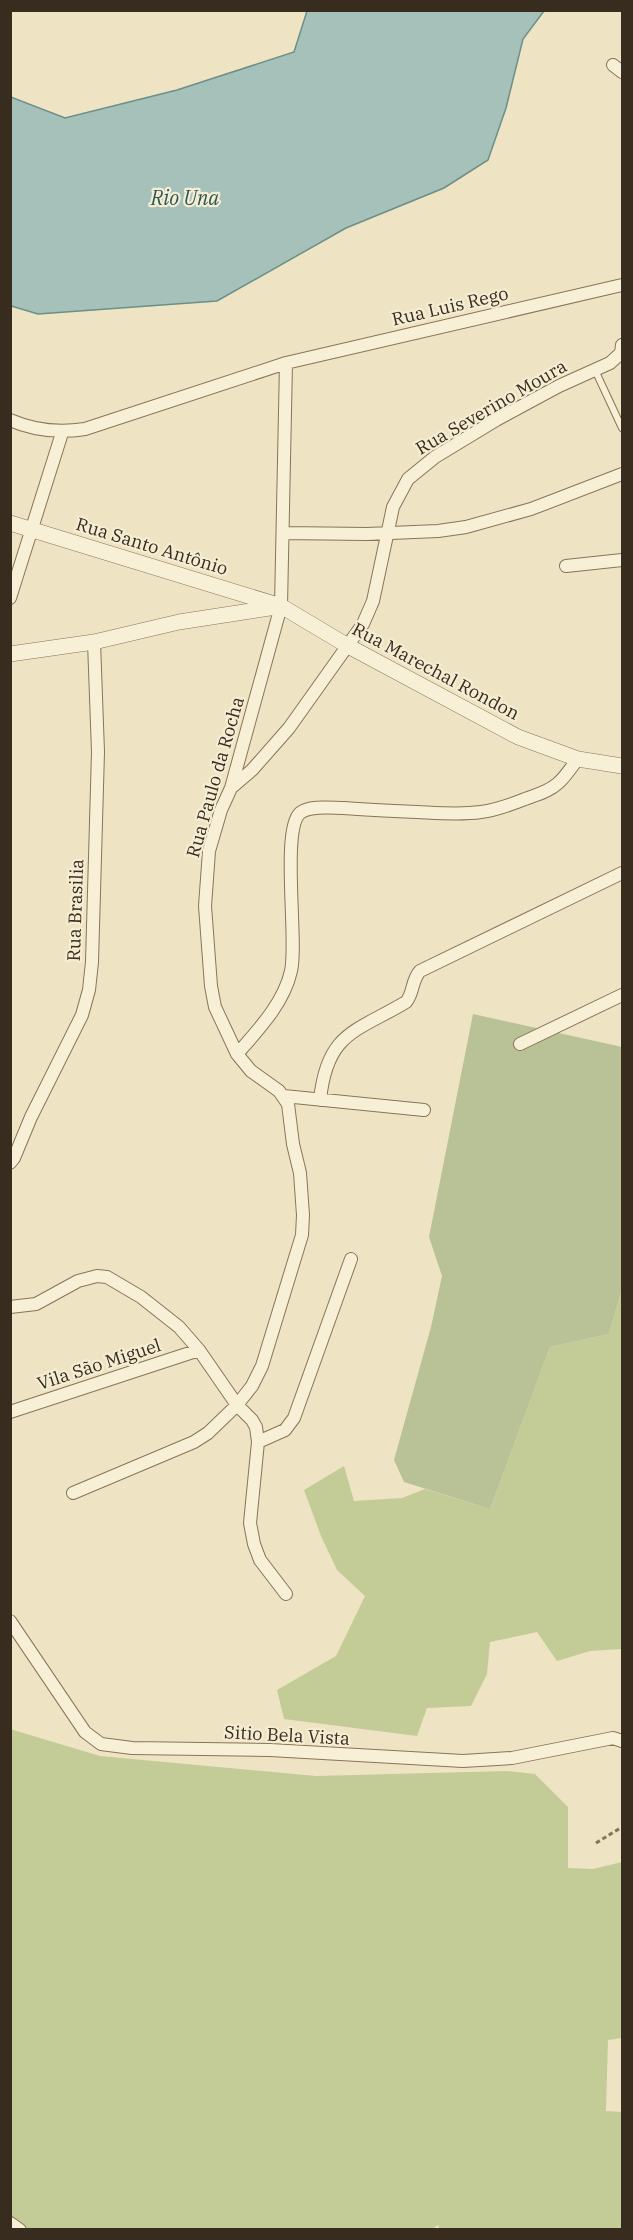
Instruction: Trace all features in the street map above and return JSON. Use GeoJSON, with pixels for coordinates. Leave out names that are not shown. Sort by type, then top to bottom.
{"type":"FeatureCollection","features":[{"type":"Feature","properties":{"kind":"street"},"geometry":{"type":"LineString","coordinates":[[622,285],[622,299]]}},
{"type":"Feature","properties":{"kind":"street","name":"Rua Luis Rego"},"geometry":{"type":"LineString","coordinates":[[62,433],[85,429],[286,363],[622,285]]}},
{"type":"Feature","properties":{"kind":"street","name":"Rua Severino Moura"},"geometry":{"type":"LineString","coordinates":[[231,788],[252,770],[289,728],[363,624],[373,601],[393,507],[408,479],[420,467],[496,420],[559,386],[610,363],[617,357],[622,345]]}},
{"type":"Feature","properties":{"kind":"street","name":"Rua Paulo da Rocha"},"geometry":{"type":"LineString","coordinates":[[284,1096],[251,1071],[237,1054],[215,1006],[208,959],[205,906],[209,851],[221,810],[231,788],[281,606],[286,363]]}},
{"type":"Feature","properties":{"kind":"street"},"geometry":{"type":"LineString","coordinates":[[10,420],[23,426],[62,433],[10,598]]}},
{"type":"Feature","properties":{"kind":"street"},"geometry":{"type":"LineString","coordinates":[[283,532],[367,534],[438,531],[466,527],[531,509],[622,474]]}},
{"type":"Feature","properties":{"kind":"street","name":"Rua Santo Antônio"},"geometry":{"type":"LineString","coordinates":[[10,523],[281,606]]}},
{"type":"Feature","properties":{"kind":"street"},"geometry":{"type":"LineString","coordinates":[[566,566],[622,560]]}},
{"type":"Feature","properties":{"kind":"street"},"geometry":{"type":"LineString","coordinates":[[11,654],[94,642],[179,622],[281,606]]}},
{"type":"Feature","properties":{"kind":"street","name":"Rua Marechal Rondon"},"geometry":{"type":"LineString","coordinates":[[281,606],[348,646],[518,737],[578,759],[622,766]]}},
{"type":"Feature","properties":{"kind":"street","name":"Rua Brasilia"},"geometry":{"type":"LineString","coordinates":[[10,1162],[14,1158],[31,1117],[82,1015],[89,990],[93,952],[98,753],[94,642]]}},
{"type":"Feature","properties":{"kind":"street"},"geometry":{"type":"LineString","coordinates":[[237,1054],[274,1008],[288,982],[294,951],[290,885],[292,839],[294,825],[301,812],[334,808],[443,813],[480,812],[503,807],[552,788],[562,780],[578,759]]}},
{"type":"Feature","properties":{"kind":"street"},"geometry":{"type":"LineString","coordinates":[[320,1100],[329,1055],[358,1027],[406,1002],[411,996],[414,978],[420,971],[622,873]]}},
{"type":"Feature","properties":{"kind":"street"},"geometry":{"type":"LineString","coordinates":[[520,1044],[622,995]]}},
{"type":"Feature","properties":{"kind":"street"},"geometry":{"type":"LineString","coordinates":[[284,1096],[423,1110]]}},
{"type":"Feature","properties":{"kind":"street"},"geometry":{"type":"LineString","coordinates":[[73,1493],[194,1442],[208,1433],[237,1405],[252,1386],[262,1366],[302,1235],[303,1198],[300,1173],[293,1144],[288,1104],[284,1096]]}},
{"type":"Feature","properties":{"kind":"street"},"geometry":{"type":"LineString","coordinates":[[258,1442],[285,1430],[294,1418],[351,1259]]}},
{"type":"Feature","properties":{"kind":"street"},"geometry":{"type":"LineString","coordinates":[[10,1307],[36,1304],[78,1281],[107,1276],[169,1318],[200,1350],[237,1405],[256,1427],[258,1442],[250,1523],[260,1560],[286,1594]]}},
{"type":"Feature","properties":{"kind":"street","name":"Vila São Miguel"},"geometry":{"type":"LineString","coordinates":[[10,1412],[200,1350]]}},
{"type":"Feature","properties":{"kind":"street","name":"Sitio Bela Vista"},"geometry":{"type":"LineString","coordinates":[[10,1621],[85,1732],[91,1738],[109,1746],[158,1750],[270,1750],[463,1761],[512,1758],[612,1738],[622,1741]]}},
{"type":"Feature","properties":{"kind":"street"},"geometry":{"type":"LineString","coordinates":[[10,2223],[20,2229]]}},
{"type":"Feature","properties":{"kind":"lane"},"geometry":{"type":"LineString","coordinates":[[595,370],[622,428]]}},
{"type":"Feature","properties":{"kind":"path"},"geometry":{"type":"LineString","coordinates":[[596,1843],[622,1827]]}},
{"type":"Feature","properties":{"kind":"green space"},"geometry":{"type":"Polygon","coordinates":[[[473,1014],[622,1047],[622,1288],[609,1334],[550,1347],[490,1509],[404,1482],[394,1460],[431,1327],[442,1276],[429,1237],[473,1014]]]}},
{"type":"Feature","properties":{"kind":"green space"},"geometry":{"type":"Polygon","coordinates":[[[622,1288],[622,1649],[590,1651],[557,1661],[537,1632],[490,1642],[487,1674],[471,1706],[427,1708],[417,1736],[284,1719],[277,1690],[336,1656],[365,1596],[337,1570],[321,1536],[304,1490],[344,1466],[354,1501],[402,1498],[425,1489],[490,1509],[550,1347],[609,1334],[622,1288]]]}},
{"type":"Feature","properties":{"kind":"green space"},"geometry":{"type":"Polygon","coordinates":[[[10,1729],[100,1756],[316,1776],[507,1771],[535,1774],[568,1807],[568,1868],[593,1869],[622,1862],[622,2038],[608,2040],[606,2111],[622,2112],[622,2229],[440,2230],[438,2225],[431,2230],[24,2230],[11,2219],[10,1729]]]}},
{"type":"Feature","properties":{"kind":"water","name":"Rio Una"},"geometry":{"type":"Polygon","coordinates":[[[307,11],[544,11],[523,39],[506,108],[488,160],[444,188],[346,228],[217,301],[38,314],[11,306],[11,97],[65,118],[177,90],[294,52],[307,11]]]}}]}
